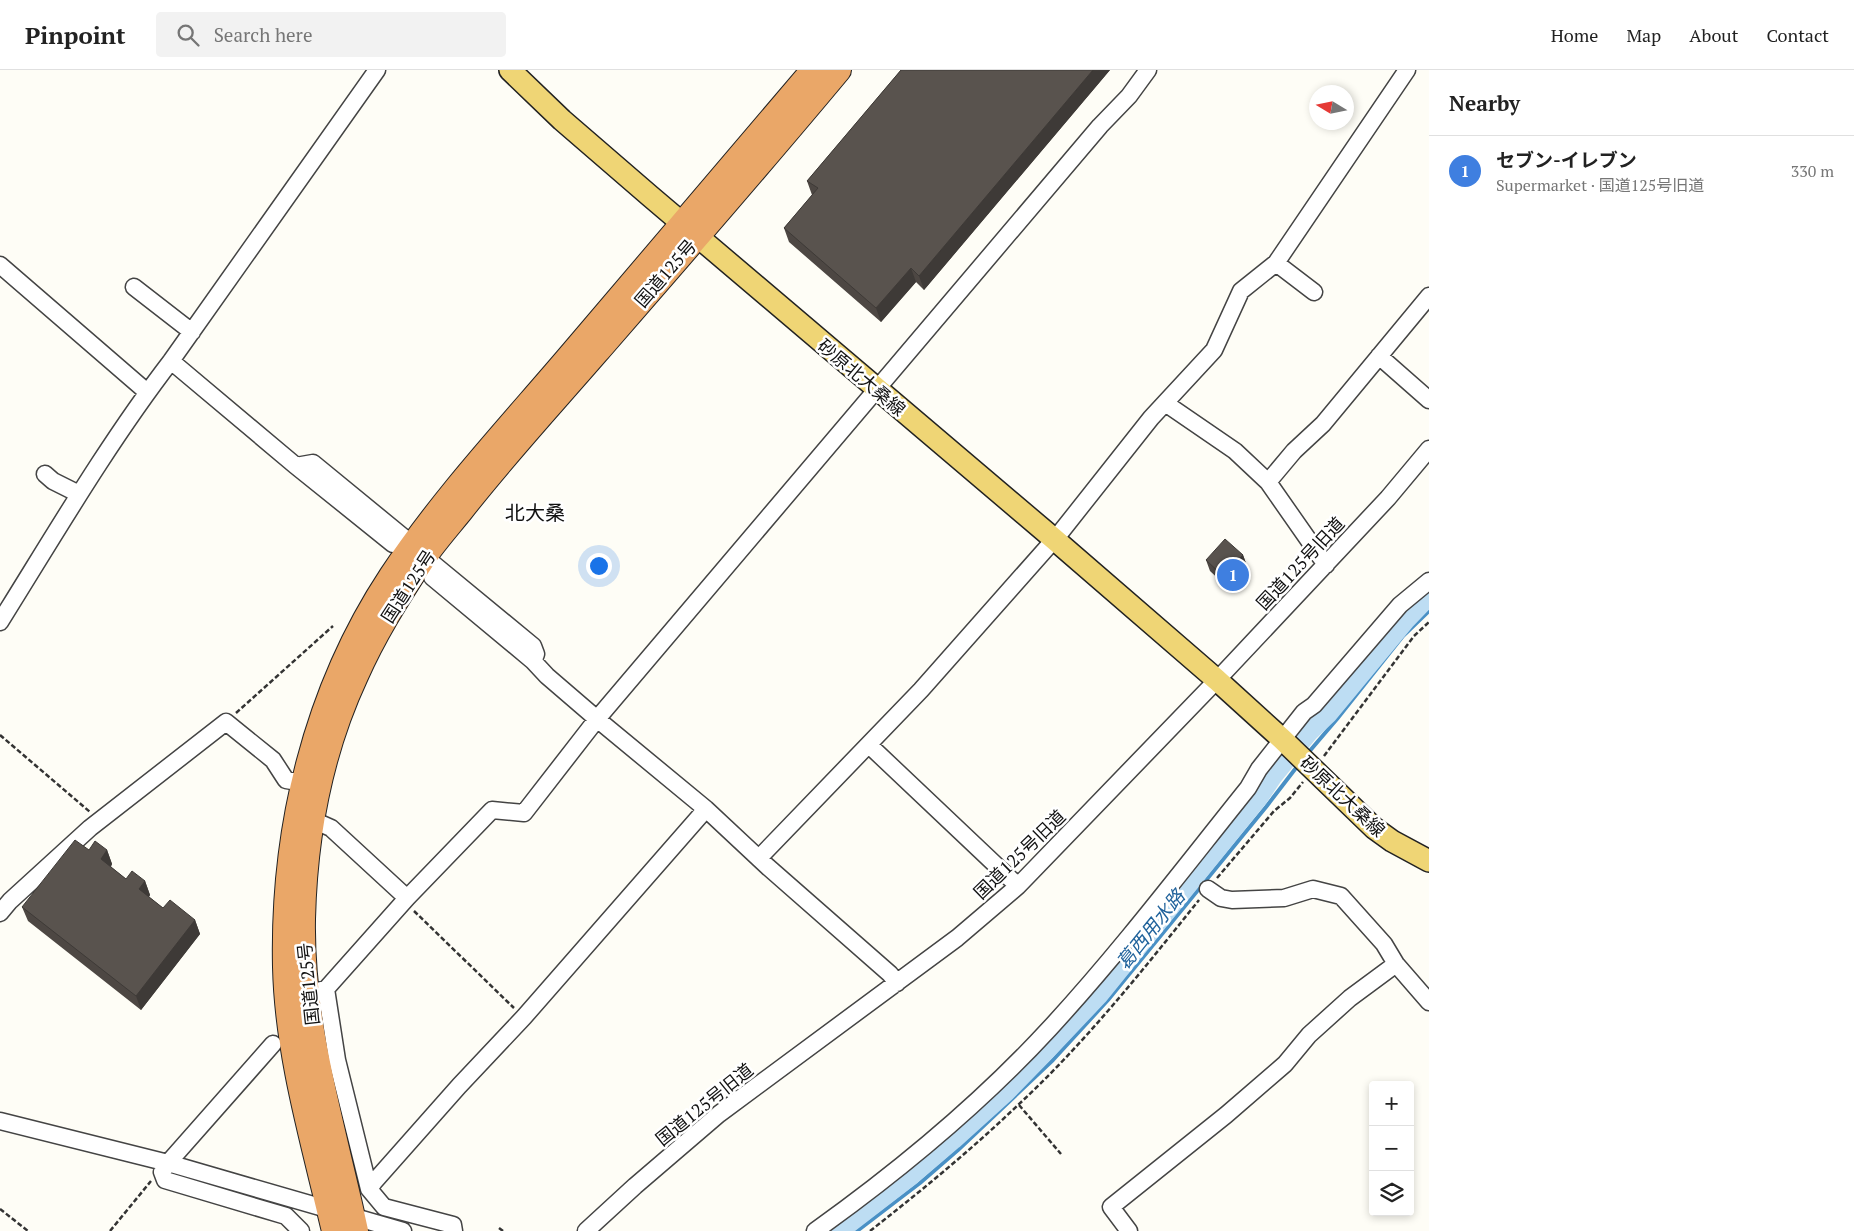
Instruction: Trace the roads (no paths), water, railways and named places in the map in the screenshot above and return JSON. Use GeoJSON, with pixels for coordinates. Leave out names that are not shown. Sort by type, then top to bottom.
{"type":"FeatureCollection","features":[{"type":"Feature","properties":{"kind":"highway","name":"国道125号"},"geometry":{"type":"LineString","coordinates":[[690,230],[813,70]]}},
{"type":"Feature","properties":{"kind":"highway","name":"国道125号"},"geometry":{"type":"LineString","coordinates":[[355,1224],[320,1078],[316,990],[303,923],[307,855],[322,772],[337,723],[355,678],[416,556],[457,487],[507,428],[839,70]]}},
{"type":"Feature","properties":{"kind":"highway","name":"国道125号"},"geometry":{"type":"LineString","coordinates":[[332,1220],[296,1061],[290,1025],[285,970],[287,883],[292,837],[307,766],[321,719],[340,670],[389,579],[416,556]]}},
{"type":"Feature","properties":{"kind":"main road","name":"砂原北大桑線"},"geometry":{"type":"LineString","coordinates":[[510,70],[562,120],[1217,680],[1284,741],[1374,828],[1392,841],[1429,861]]}},
{"type":"Feature","properties":{"kind":"street"},"geometry":{"type":"LineString","coordinates":[[454,1231],[453,1226],[384,1207],[369,1189],[337,1060],[316,990],[492,810],[524,813],[597,719],[1100,126],[1129,96],[1148,70]]}},
{"type":"Feature","properties":{"kind":"street"},"geometry":{"type":"LineString","coordinates":[[759,858],[921,690],[1054,539],[1165,402],[1214,350],[1241,291],[1276,263],[1407,70]]}},
{"type":"Feature","properties":{"kind":"street"},"geometry":{"type":"LineString","coordinates":[[0,622],[79,494],[147,392],[172,361],[372,72]]}},
{"type":"Feature","properties":{"kind":"street"},"geometry":{"type":"LineString","coordinates":[[1276,263],[1314,292]]}},
{"type":"Feature","properties":{"kind":"street"},"geometry":{"type":"LineString","coordinates":[[0,265],[147,392]]}},
{"type":"Feature","properties":{"kind":"street"},"geometry":{"type":"LineString","coordinates":[[134,287],[192,332]]}},
{"type":"Feature","properties":{"kind":"street"},"geometry":{"type":"LineString","coordinates":[[1268,482],[1294,451],[1323,424],[1429,296]]}},
{"type":"Feature","properties":{"kind":"street"},"geometry":{"type":"LineString","coordinates":[[1379,356],[1429,400]]}},
{"type":"Feature","properties":{"kind":"street"},"geometry":{"type":"LineString","coordinates":[[172,361],[296,466],[313,463],[416,556],[533,646],[536,654],[533,661],[547,676],[706,809],[768,868],[890,974],[897,983]]}},
{"type":"Feature","properties":{"kind":"street"},"geometry":{"type":"LineString","coordinates":[[1165,402],[1235,451],[1268,482],[1326,564]]}},
{"type":"Feature","properties":{"kind":"street","name":"国道125号旧道"},"geometry":{"type":"LineString","coordinates":[[586,1231],[719,1114],[957,938],[1018,886],[1217,680],[1388,498],[1429,449]]}},
{"type":"Feature","properties":{"kind":"street"},"geometry":{"type":"LineString","coordinates":[[45,474],[53,481],[79,494]]}},
{"type":"Feature","properties":{"kind":"street"},"geometry":{"type":"LineString","coordinates":[[815,1231],[876,1186],[943,1131],[1049,1029],[1096,976],[1242,796],[1260,769],[1284,741],[1304,712],[1314,706],[1400,605],[1429,581]]}},
{"type":"Feature","properties":{"kind":"street"},"geometry":{"type":"LineString","coordinates":[[0,913],[10,901],[100,820],[226,722],[273,760],[286,780],[304,783]]}},
{"type":"Feature","properties":{"kind":"street"},"geometry":{"type":"LineString","coordinates":[[869,745],[1018,886]]}},
{"type":"Feature","properties":{"kind":"street"},"geometry":{"type":"LineString","coordinates":[[369,1189],[459,1086],[524,1017],[706,809]]}},
{"type":"Feature","properties":{"kind":"street"},"geometry":{"type":"LineString","coordinates":[[312,824],[322,824],[331,828],[405,900]]}},
{"type":"Feature","properties":{"kind":"street"},"geometry":{"type":"LineString","coordinates":[[1208,888],[1221,898],[1232,900],[1284,898],[1313,889],[1341,896],[1384,944],[1396,964],[1429,1002]]}},
{"type":"Feature","properties":{"kind":"street"},"geometry":{"type":"LineString","coordinates":[[1129,1231],[1111,1207],[1226,1115],[1285,1064],[1309,1035],[1350,998],[1396,964]]}},
{"type":"Feature","properties":{"kind":"street"},"geometry":{"type":"LineString","coordinates":[[273,1044],[165,1168],[165,1180],[286,1216],[301,1231]]}},
{"type":"Feature","properties":{"kind":"street"},"geometry":{"type":"LineString","coordinates":[[0,1120],[165,1168],[332,1220],[403,1231]]}},
{"type":"Feature","properties":{"kind":"waterway","name":"葛西用水路"},"geometry":{"type":"LineString","coordinates":[[837,1231],[911,1174],[1005,1091],[1097,995],[1258,796],[1272,775],[1308,731],[1327,713],[1404,620],[1429,594]]}},
{"type":"Feature","properties":{"kind":"waterway"},"geometry":{"type":"LineString","coordinates":[[1308,753],[1403,636],[1429,611]]}},
{"type":"Feature","properties":{"kind":"waterway"},"geometry":{"type":"LineString","coordinates":[[857,1231],[920,1183],[958,1150],[1053,1060],[1108,1000],[1299,764]]}},
{"type":"Feature","properties":{"kind":"place","name":"セブン-イレブン"},"geometry":{"type":"Point","coordinates":[1233,575]}},
{"type":"Feature","properties":{"kind":"district","name":"北大桑"},"geometry":{"type":"Point","coordinates":[535,512]}}]}
